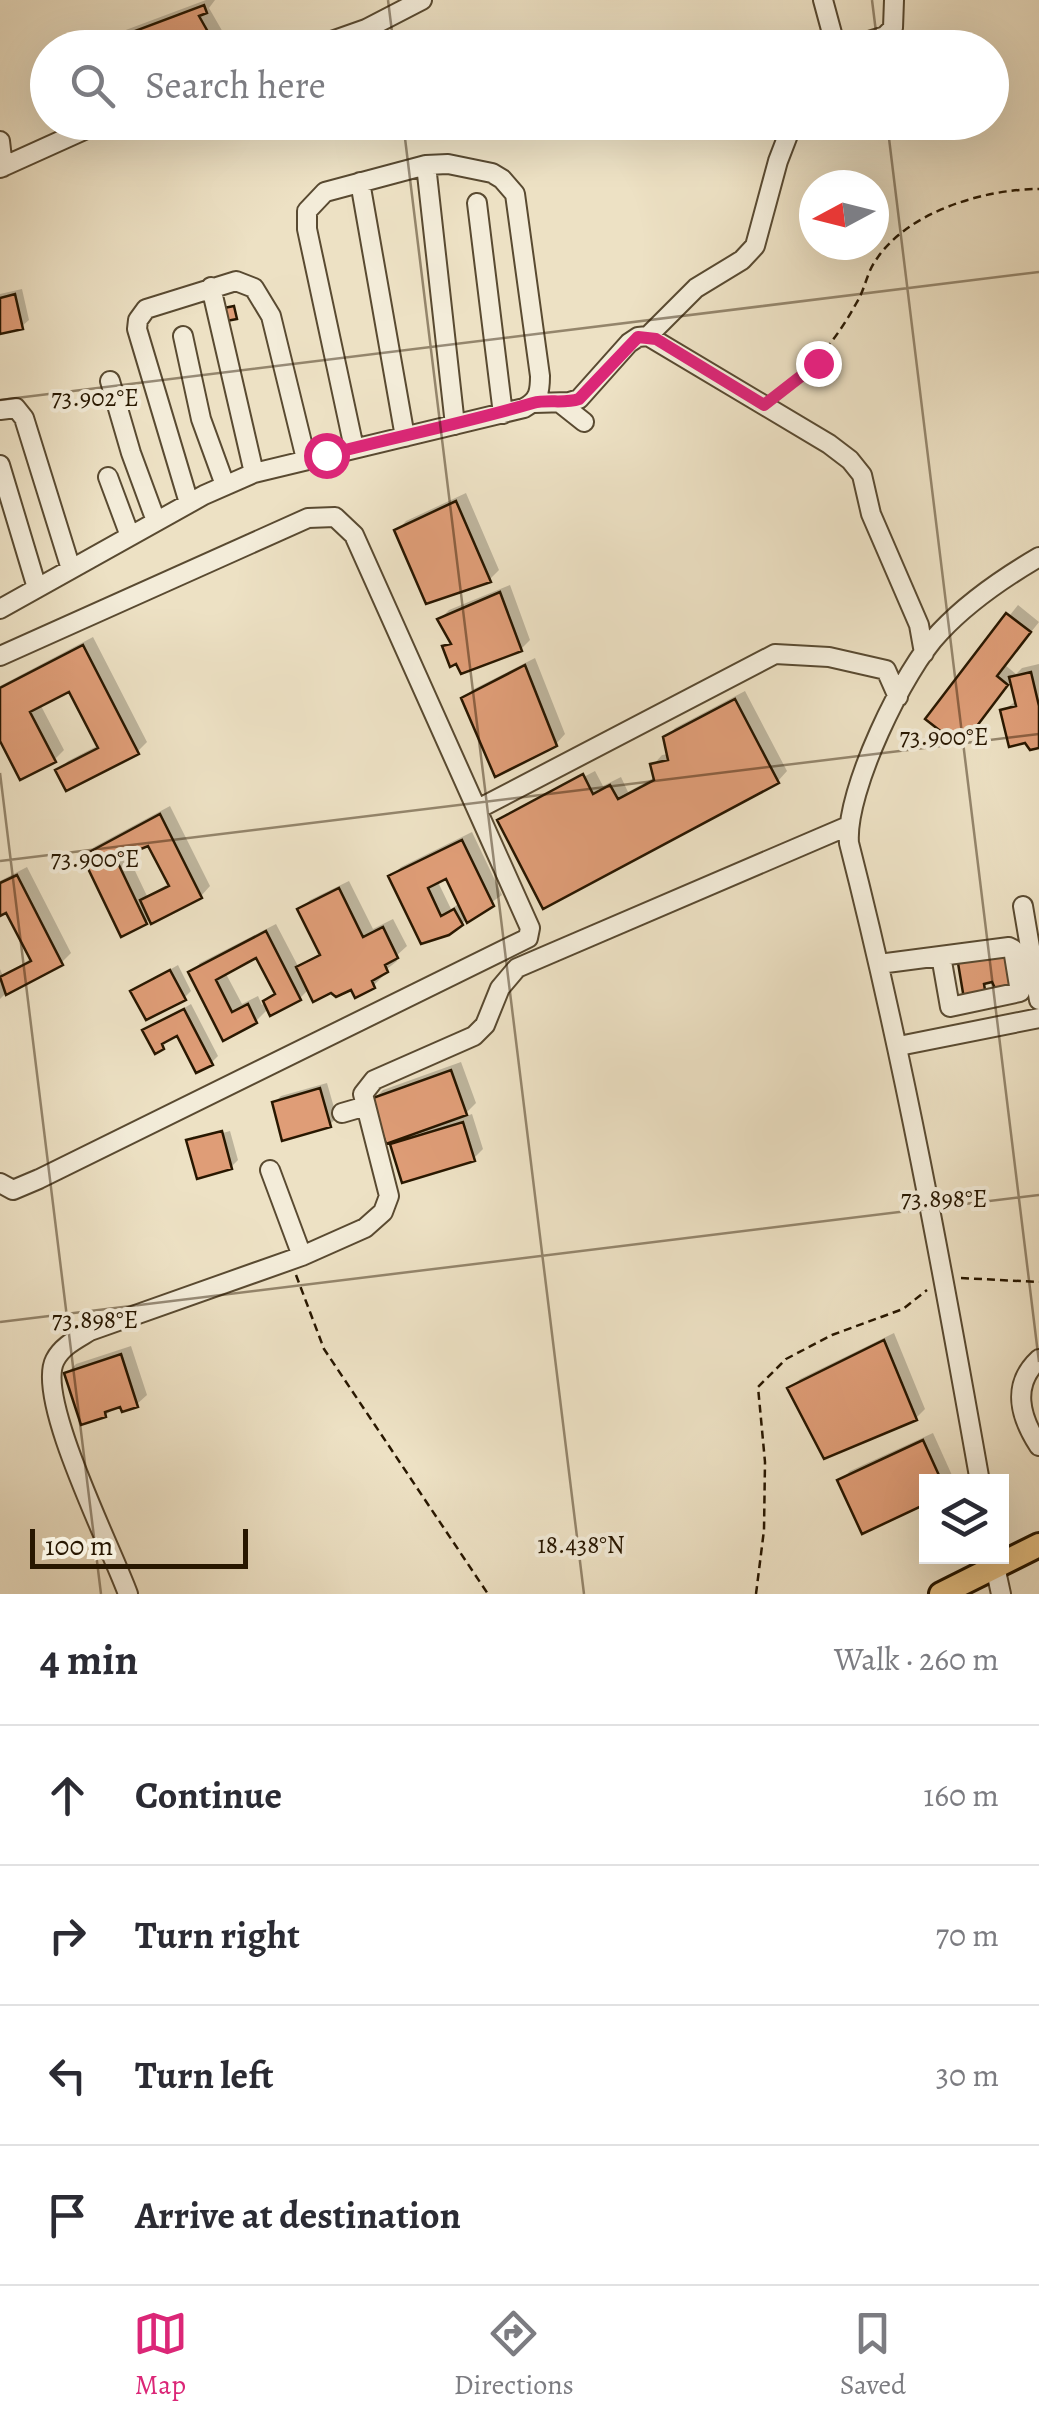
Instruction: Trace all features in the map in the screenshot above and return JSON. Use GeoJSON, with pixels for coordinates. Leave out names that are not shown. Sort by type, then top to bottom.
{"type":"FeatureCollection","features":[{"type":"Feature","properties":{"kind":"main road"},"geometry":{"type":"LineString","coordinates":[[1009,1557],[1039,1546]]}},
{"type":"Feature","properties":{"kind":"main road"},"geometry":{"type":"LineString","coordinates":[[941,1594],[991,1564]]}},
{"type":"Feature","properties":{"kind":"street"},"geometry":{"type":"LineString","coordinates":[[363,30],[422,0]]}},
{"type":"Feature","properties":{"kind":"street"},"geometry":{"type":"LineString","coordinates":[[823,0],[831,30]]}},
{"type":"Feature","properties":{"kind":"street"},"geometry":{"type":"LineString","coordinates":[[891,30],[894,0]]}},
{"type":"Feature","properties":{"kind":"street"},"geometry":{"type":"LineString","coordinates":[[0,141],[2,167],[62,140]]}},
{"type":"Feature","properties":{"kind":"street"},"geometry":{"type":"LineString","coordinates":[[648,336],[696,288],[742,260],[755,246],[786,140]]}},
{"type":"Feature","properties":{"kind":"street"},"geometry":{"type":"LineString","coordinates":[[354,448],[306,218],[314,200],[324,192],[426,165],[448,164],[492,173],[516,194],[540,376],[540,391],[534,403]]}},
{"type":"Feature","properties":{"kind":"street"},"geometry":{"type":"LineString","coordinates":[[426,165],[455,426]]}},
{"type":"Feature","properties":{"kind":"street"},"geometry":{"type":"LineString","coordinates":[[360,182],[405,437]]}},
{"type":"Feature","properties":{"kind":"street"},"geometry":{"type":"LineString","coordinates":[[477,203],[504,414]]}},
{"type":"Feature","properties":{"kind":"street"},"geometry":{"type":"LineString","coordinates":[[189,503],[137,329],[146,309],[236,281],[254,288],[271,316],[306,460]]}},
{"type":"Feature","properties":{"kind":"street"},"geometry":{"type":"LineString","coordinates":[[211,286],[254,473]]}},
{"type":"Feature","properties":{"kind":"street"},"geometry":{"type":"LineString","coordinates":[[183,336],[201,418],[226,486]]}},
{"type":"Feature","properties":{"kind":"street"},"geometry":{"type":"LineString","coordinates":[[0,609],[189,503],[254,473],[504,414],[534,403],[560,402],[585,395],[629,343],[648,336],[850,460],[867,487],[871,514],[919,625],[924,653]]}},
{"type":"Feature","properties":{"kind":"street"},"geometry":{"type":"LineString","coordinates":[[110,381],[156,521]]}},
{"type":"Feature","properties":{"kind":"street"},"geometry":{"type":"LineString","coordinates":[[560,402],[584,422]]}},
{"type":"Feature","properties":{"kind":"street"},"geometry":{"type":"LineString","coordinates":[[0,410],[16,408],[24,418],[71,569]]}},
{"type":"Feature","properties":{"kind":"street"},"geometry":{"type":"LineString","coordinates":[[0,465],[37,588]]}},
{"type":"Feature","properties":{"kind":"street"},"geometry":{"type":"LineString","coordinates":[[108,477],[130,536]]}},
{"type":"Feature","properties":{"kind":"street"},"geometry":{"type":"LineString","coordinates":[[0,656],[308,518],[336,517],[354,535],[528,920],[528,938],[39,1180],[13,1190],[0,1183]]}},
{"type":"Feature","properties":{"kind":"street"},"geometry":{"type":"LineString","coordinates":[[979,1474],[898,1046],[848,843],[848,826],[863,772],[898,698],[937,634],[972,601],[1039,557]]}},
{"type":"Feature","properties":{"kind":"street"},"geometry":{"type":"LineString","coordinates":[[478,809],[775,654],[829,657],[886,670],[898,698]]}},
{"type":"Feature","properties":{"kind":"street"},"geometry":{"type":"LineString","coordinates":[[128,1594],[68,1447],[50,1386],[54,1362],[67,1345],[90,1331],[296,1258],[365,1228],[383,1212],[389,1196],[363,1094],[374,1080],[474,1036],[485,1025],[500,988],[517,968],[848,826]]}},
{"type":"Feature","properties":{"kind":"street"},"geometry":{"type":"LineString","coordinates":[[1023,906],[1035,950],[1039,1000]]}},
{"type":"Feature","properties":{"kind":"street"},"geometry":{"type":"LineString","coordinates":[[879,964],[1009,947],[1013,950],[1020,992],[950,1006],[941,956]]}},
{"type":"Feature","properties":{"kind":"street"},"geometry":{"type":"LineString","coordinates":[[898,1046],[1039,1018]]}},
{"type":"Feature","properties":{"kind":"street"},"geometry":{"type":"LineString","coordinates":[[342,1112],[366,1106]]}},
{"type":"Feature","properties":{"kind":"street"},"geometry":{"type":"LineString","coordinates":[[270,1170],[296,1258]]}},
{"type":"Feature","properties":{"kind":"street"},"geometry":{"type":"LineString","coordinates":[[1039,1359],[1024,1376],[1021,1400],[1026,1424],[1039,1446]]}},
{"type":"Feature","properties":{"kind":"street"},"geometry":{"type":"LineString","coordinates":[[994,1564],[1001,1594]]}},
{"type":"Feature","properties":{"kind":"path"},"geometry":{"type":"LineString","coordinates":[[764,405],[818,363],[858,301],[876,260],[903,232],[952,203],[1039,189]]}},
{"type":"Feature","properties":{"kind":"path"},"geometry":{"type":"LineString","coordinates":[[296,1258],[324,1349],[488,1594]]}},
{"type":"Feature","properties":{"kind":"path"},"geometry":{"type":"LineString","coordinates":[[756,1594],[765,1479],[758,1387],[786,1360],[832,1335],[903,1309],[944,1277],[1039,1282]]}},
{"type":"Feature","properties":{"kind":"building"},"geometry":{"type":"Polygon","coordinates":[[[204,5],[207,13],[199,16],[207,30],[138,30],[204,5]]]}},
{"type":"Feature","properties":{"kind":"building"},"geometry":{"type":"Polygon","coordinates":[[[15,294],[23,329],[0,334],[0,298],[15,294]]]}},
{"type":"Feature","properties":{"kind":"building"},"geometry":{"type":"Polygon","coordinates":[[[234,306],[237,319],[221,322],[219,309],[234,306]]]}},
{"type":"Feature","properties":{"kind":"building"},"geometry":{"type":"Polygon","coordinates":[[[456,501],[491,582],[426,604],[394,530],[456,501]]]}},
{"type":"Feature","properties":{"kind":"building"},"geometry":{"type":"Polygon","coordinates":[[[500,592],[522,651],[461,674],[456,664],[450,667],[442,646],[451,644],[437,619],[500,592]]]}},
{"type":"Feature","properties":{"kind":"building"},"geometry":{"type":"Polygon","coordinates":[[[1006,613],[1031,632],[997,676],[1008,685],[961,747],[925,719],[1006,613]]]}},
{"type":"Feature","properties":{"kind":"building"},"geometry":{"type":"Polygon","coordinates":[[[83,645],[139,754],[66,791],[55,770],[98,748],[69,692],[30,712],[56,762],[20,780],[0,741],[0,688],[83,645]]]}},
{"type":"Feature","properties":{"kind":"building"},"geometry":{"type":"Polygon","coordinates":[[[525,665],[557,746],[495,777],[461,698],[525,665]]]}},
{"type":"Feature","properties":{"kind":"building"},"geometry":{"type":"Polygon","coordinates":[[[1031,672],[1039,706],[1039,748],[1030,750],[1025,743],[1009,747],[1000,710],[1016,706],[1009,677],[1031,672]]]}},
{"type":"Feature","properties":{"kind":"building"},"geometry":{"type":"Polygon","coordinates":[[[735,699],[779,783],[543,909],[497,820],[583,774],[593,794],[610,785],[618,799],[654,780],[650,764],[668,760],[663,737],[735,699]]]}},
{"type":"Feature","properties":{"kind":"building"},"geometry":{"type":"Polygon","coordinates":[[[160,814],[202,898],[151,924],[140,900],[169,886],[148,846],[116,859],[147,924],[121,937],[82,856],[160,814]]]}},
{"type":"Feature","properties":{"kind":"building"},"geometry":{"type":"Polygon","coordinates":[[[462,840],[494,906],[467,923],[446,879],[428,888],[441,916],[454,909],[463,925],[449,935],[421,944],[388,876],[462,840]]]}},
{"type":"Feature","properties":{"kind":"building"},"geometry":{"type":"Polygon","coordinates":[[[17,875],[63,965],[6,995],[0,977],[31,961],[6,913],[0,916],[0,883],[17,875]]]}},
{"type":"Feature","properties":{"kind":"building"},"geometry":{"type":"Polygon","coordinates":[[[339,888],[363,937],[383,927],[398,958],[385,965],[388,972],[372,981],[375,988],[355,998],[351,990],[336,997],[331,993],[313,1002],[296,967],[320,955],[297,909],[339,888]]]}},
{"type":"Feature","properties":{"kind":"building"},"geometry":{"type":"Polygon","coordinates":[[[266,931],[301,1000],[270,1016],[263,1001],[275,994],[256,958],[216,980],[232,1012],[248,1004],[257,1023],[223,1041],[188,972],[266,931]]]}},
{"type":"Feature","properties":{"kind":"building"},"geometry":{"type":"Polygon","coordinates":[[[1004,949],[1010,985],[995,988],[992,982],[984,984],[986,996],[964,999],[957,957],[1004,949]]]}},
{"type":"Feature","properties":{"kind":"building"},"geometry":{"type":"Polygon","coordinates":[[[170,970],[186,1000],[146,1020],[130,991],[170,970]]]}},
{"type":"Feature","properties":{"kind":"building"},"geometry":{"type":"Polygon","coordinates":[[[184,1009],[213,1065],[196,1073],[177,1036],[162,1044],[164,1049],[155,1054],[142,1030],[184,1009]]]}},
{"type":"Feature","properties":{"kind":"building"},"geometry":{"type":"Polygon","coordinates":[[[451,1070],[467,1115],[386,1144],[370,1099],[451,1070]]]}},
{"type":"Feature","properties":{"kind":"building"},"geometry":{"type":"Polygon","coordinates":[[[320,1088],[331,1127],[282,1141],[272,1102],[320,1088]]]}},
{"type":"Feature","properties":{"kind":"building"},"geometry":{"type":"Polygon","coordinates":[[[463,1122],[475,1161],[402,1183],[390,1144],[463,1122]]]}},
{"type":"Feature","properties":{"kind":"building"},"geometry":{"type":"Polygon","coordinates":[[[222,1131],[232,1169],[197,1179],[186,1140],[222,1131]]]}},
{"type":"Feature","properties":{"kind":"building"},"geometry":{"type":"Polygon","coordinates":[[[884,1340],[917,1420],[824,1459],[787,1388],[884,1340]]]}},
{"type":"Feature","properties":{"kind":"building"},"geometry":{"type":"Polygon","coordinates":[[[121,1354],[138,1407],[122,1412],[120,1407],[105,1412],[106,1417],[81,1425],[64,1373],[121,1354]]]}},
{"type":"Feature","properties":{"kind":"building"},"geometry":{"type":"Polygon","coordinates":[[[923,1440],[938,1474],[919,1474],[919,1507],[862,1534],[837,1480],[923,1440]]]}},
{"type":"Feature","properties":{"kind":"route"},"geometry":{"type":"LineString","coordinates":[[326,455],[504,414],[534,403],[579,399],[638,337],[656,339],[764,405],[818,363]]}}]}
